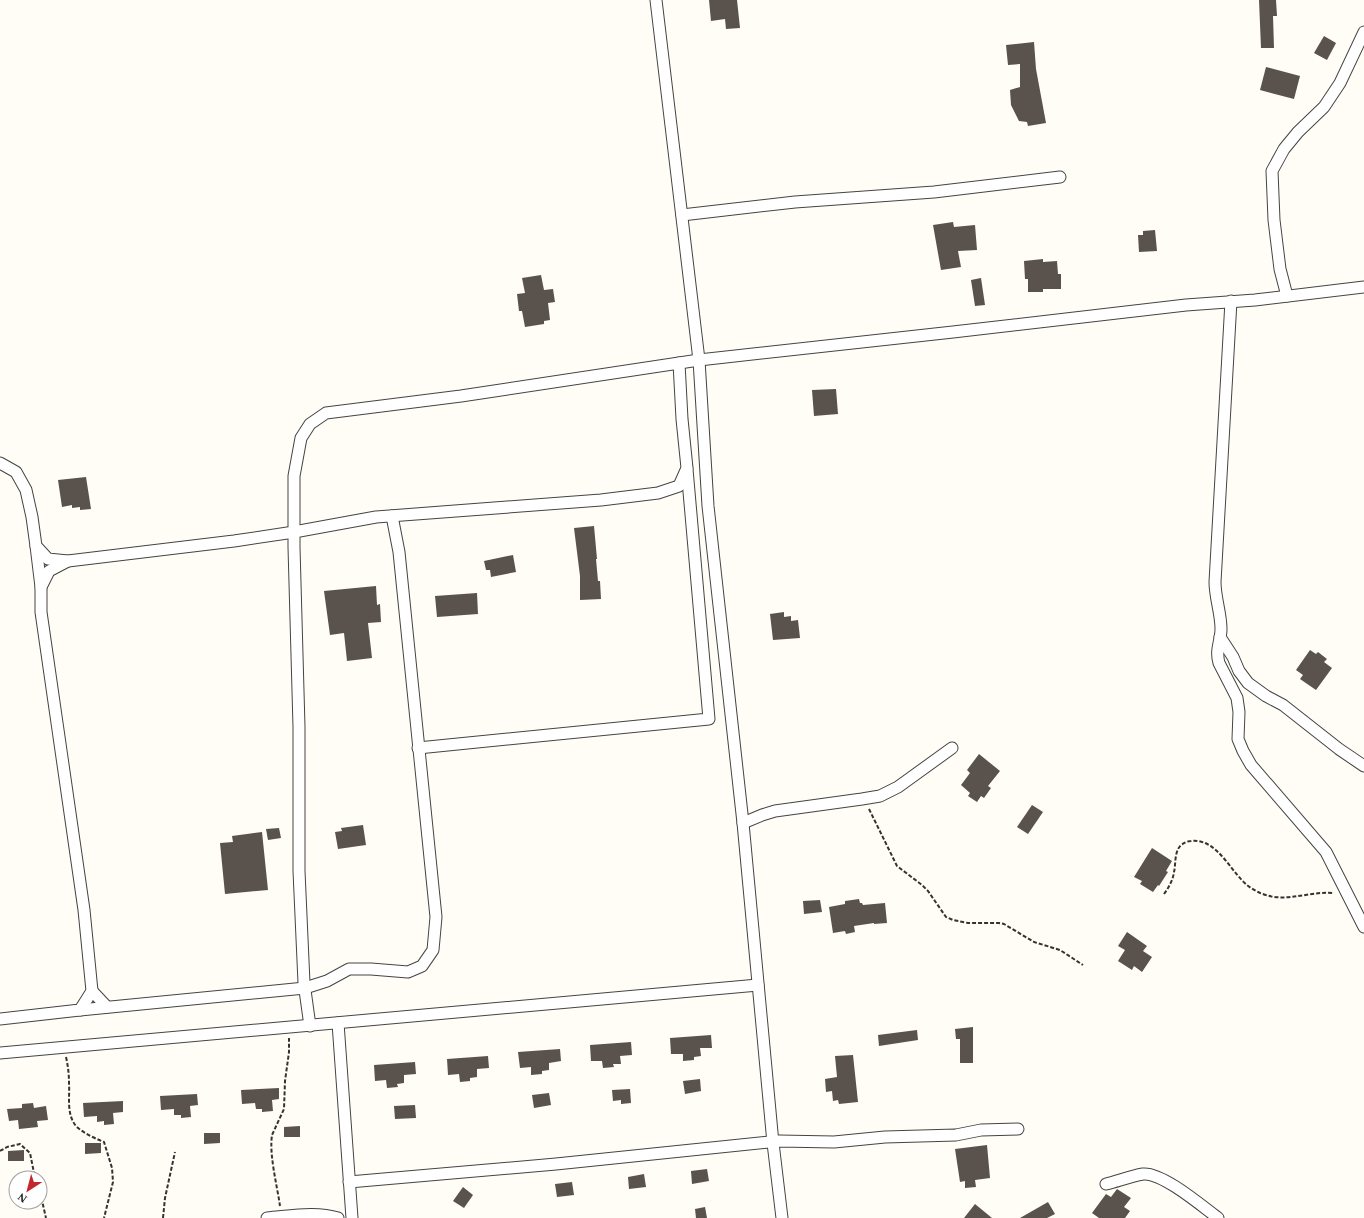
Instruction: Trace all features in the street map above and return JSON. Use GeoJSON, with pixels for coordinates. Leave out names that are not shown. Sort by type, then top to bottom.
{"type":"FeatureCollection","features":[{"type":"Feature","properties":{"kind":"street"},"geometry":{"type":"LineString","coordinates":[[656,0],[699,360],[708,506],[744,823],[773,1143],[782,1218]]}},
{"type":"Feature","properties":{"kind":"street"},"geometry":{"type":"LineString","coordinates":[[1287,296],[1280,269],[1274,220],[1272,171],[1284,149],[1298,132],[1324,108],[1340,83],[1364,32]]}},
{"type":"Feature","properties":{"kind":"street"},"geometry":{"type":"LineString","coordinates":[[682,215],[795,202],[934,192],[1060,177]]}},
{"type":"Feature","properties":{"kind":"street"},"geometry":{"type":"LineString","coordinates":[[310,1026],[305,988],[299,871],[299,727],[294,476],[301,438],[310,424],[326,413],[461,396],[699,360],[1186,305],[1287,296],[1364,287]]}},
{"type":"Feature","properties":{"kind":"street"},"geometry":{"type":"LineString","coordinates":[[1231,301],[1215,582],[1215,592],[1221,621],[1217,657],[1238,698],[1238,739],[1243,751],[1251,765],[1296,818],[1324,848],[1364,927]]}},
{"type":"Feature","properties":{"kind":"street"},"geometry":{"type":"LineString","coordinates":[[418,748],[709,719],[682,418],[679,363]]}},
{"type":"Feature","properties":{"kind":"street"},"geometry":{"type":"LineString","coordinates":[[0,463],[16,472],[26,490],[32,517],[41,587],[41,612],[84,910],[92,991],[107,1007]]}},
{"type":"Feature","properties":{"kind":"street"},"geometry":{"type":"LineString","coordinates":[[36,546],[48,559],[68,561],[294,532],[376,517],[601,500],[658,493],[679,486],[687,468]]}},
{"type":"Feature","properties":{"kind":"street"},"geometry":{"type":"LineString","coordinates":[[0,1019],[305,988],[326,981],[349,970],[372,969],[408,972],[422,966],[434,950],[436,917],[399,552],[392,516]]}},
{"type":"Feature","properties":{"kind":"street"},"geometry":{"type":"LineString","coordinates":[[41,587],[49,571],[68,561]]}},
{"type":"Feature","properties":{"kind":"street"},"geometry":{"type":"LineString","coordinates":[[1220,636],[1233,657],[1239,671],[1248,683],[1266,696],[1283,705],[1364,766]]}},
{"type":"Feature","properties":{"kind":"street"},"geometry":{"type":"LineString","coordinates":[[744,823],[776,811],[880,796],[898,787],[952,748]]}},
{"type":"Feature","properties":{"kind":"street"},"geometry":{"type":"LineString","coordinates":[[0,1053],[758,985]]}},
{"type":"Feature","properties":{"kind":"street"},"geometry":{"type":"LineString","coordinates":[[80,1010],[92,991]]}},
{"type":"Feature","properties":{"kind":"street"},"geometry":{"type":"LineString","coordinates":[[338,1023],[352,1218]]}},
{"type":"Feature","properties":{"kind":"street"},"geometry":{"type":"LineString","coordinates":[[349,1182],[785,1141],[834,1142],[885,1137],[927,1135],[943,1136],[981,1130],[1018,1128]]}},
{"type":"Feature","properties":{"kind":"street"},"geometry":{"type":"LineString","coordinates":[[1106,1184],[1143,1174],[1152,1175],[1165,1181],[1218,1218]]}},
{"type":"Feature","properties":{"kind":"street"},"geometry":{"type":"LineString","coordinates":[[268,1218],[328,1215],[338,1218]]}},
{"type":"Feature","properties":{"kind":"path"},"geometry":{"type":"LineString","coordinates":[[862,799],[872,813],[897,866],[928,891],[946,917],[968,923],[1004,924],[1034,942],[1060,950],[1083,965]]}},
{"type":"Feature","properties":{"kind":"path"},"geometry":{"type":"LineString","coordinates":[[1164,894],[1170,885],[1174,873],[1178,849],[1186,842],[1193,840],[1202,841],[1211,845],[1240,879],[1261,894],[1278,897],[1294,897],[1320,893],[1333,893],[1350,898]]}},
{"type":"Feature","properties":{"kind":"path"},"geometry":{"type":"LineString","coordinates":[[282,1217],[272,1152],[272,1135],[284,1109],[290,1027]]}},
{"type":"Feature","properties":{"kind":"path"},"geometry":{"type":"LineString","coordinates":[[65,1047],[71,1116],[76,1126],[89,1135],[104,1142],[112,1168],[113,1182],[104,1218]]}},
{"type":"Feature","properties":{"kind":"path"},"geometry":{"type":"LineString","coordinates":[[0,1151],[7,1147],[20,1144],[30,1153],[33,1170]]}},
{"type":"Feature","properties":{"kind":"path"},"geometry":{"type":"LineString","coordinates":[[163,1218],[165,1198],[175,1152]]}},
{"type":"Feature","properties":{"kind":"building"},"geometry":{"type":"Polygon","coordinates":[[[709,0],[737,0],[740,28],[726,29],[725,19],[711,21],[709,0]]]}},
{"type":"Feature","properties":{"kind":"building"},"geometry":{"type":"Polygon","coordinates":[[[1259,0],[1276,0],[1277,16],[1273,16],[1274,48],[1261,48],[1259,0]]]}},
{"type":"Feature","properties":{"kind":"building"},"geometry":{"type":"Polygon","coordinates":[[[1324,36],[1336,43],[1327,60],[1314,53],[1324,36]]]}},
{"type":"Feature","properties":{"kind":"building"},"geometry":{"type":"Polygon","coordinates":[[[1034,42],[1036,69],[1046,123],[1028,126],[1027,122],[1019,121],[1011,105],[1010,90],[1020,87],[1020,64],[1008,65],[1006,45],[1034,42]]]}},
{"type":"Feature","properties":{"kind":"building"},"geometry":{"type":"Polygon","coordinates":[[[1266,67],[1300,76],[1294,99],[1260,90],[1266,67]]]}},
{"type":"Feature","properties":{"kind":"building"},"geometry":{"type":"Polygon","coordinates":[[[953,222],[954,227],[975,225],[977,250],[958,251],[961,267],[941,270],[933,225],[953,222]]]}},
{"type":"Feature","properties":{"kind":"building"},"geometry":{"type":"Polygon","coordinates":[[[1155,230],[1157,251],[1139,252],[1138,235],[1143,235],[1143,231],[1155,230]]]}},
{"type":"Feature","properties":{"kind":"building"},"geometry":{"type":"Polygon","coordinates":[[[1043,259],[1043,262],[1057,261],[1058,274],[1061,274],[1061,289],[1043,289],[1043,292],[1028,292],[1028,279],[1025,279],[1024,261],[1043,259]]]}},
{"type":"Feature","properties":{"kind":"building"},"geometry":{"type":"Polygon","coordinates":[[[541,275],[544,290],[553,289],[555,302],[548,303],[550,320],[544,321],[544,324],[525,327],[522,311],[519,311],[517,294],[525,293],[522,278],[541,275]]]}},
{"type":"Feature","properties":{"kind":"building"},"geometry":{"type":"Polygon","coordinates":[[[981,278],[985,305],[975,306],[971,280],[981,278]]]}},
{"type":"Feature","properties":{"kind":"building"},"geometry":{"type":"Polygon","coordinates":[[[836,389],[838,414],[814,416],[812,390],[836,389]]]}},
{"type":"Feature","properties":{"kind":"building"},"geometry":{"type":"Polygon","coordinates":[[[86,477],[91,509],[80,510],[80,507],[72,508],[72,505],[62,507],[58,480],[86,477]]]}},
{"type":"Feature","properties":{"kind":"building"},"geometry":{"type":"Polygon","coordinates":[[[594,526],[598,581],[600,581],[601,599],[580,600],[580,576],[574,528],[594,526]]]}},
{"type":"Feature","properties":{"kind":"building"},"geometry":{"type":"Polygon","coordinates":[[[513,555],[516,572],[491,577],[490,570],[486,570],[484,561],[513,555]]]}},
{"type":"Feature","properties":{"kind":"building"},"geometry":{"type":"Polygon","coordinates":[[[376,586],[377,605],[380,604],[381,622],[368,623],[372,658],[347,661],[344,633],[330,635],[324,591],[376,586]]]}},
{"type":"Feature","properties":{"kind":"building"},"geometry":{"type":"Polygon","coordinates":[[[477,593],[478,614],[437,617],[435,596],[477,593]]]}},
{"type":"Feature","properties":{"kind":"building"},"geometry":{"type":"Polygon","coordinates":[[[784,612],[784,617],[791,616],[791,621],[798,620],[800,638],[773,640],[770,614],[784,612]]]}},
{"type":"Feature","properties":{"kind":"building"},"geometry":{"type":"Polygon","coordinates":[[[1310,650],[1316,654],[1318,652],[1327,659],[1324,662],[1332,668],[1316,690],[1300,679],[1303,675],[1296,670],[1310,650]]]}},
{"type":"Feature","properties":{"kind":"building"},"geometry":{"type":"Polygon","coordinates":[[[979,754],[1000,771],[988,786],[991,788],[984,798],[981,796],[977,802],[968,796],[970,793],[961,785],[970,773],[967,770],[979,754]]]}},
{"type":"Feature","properties":{"kind":"building"},"geometry":{"type":"Polygon","coordinates":[[[1032,805],[1043,812],[1028,834],[1017,827],[1032,805]]]}},
{"type":"Feature","properties":{"kind":"building"},"geometry":{"type":"Polygon","coordinates":[[[363,825],[366,845],[338,849],[335,832],[342,831],[341,828],[363,825]]]}},
{"type":"Feature","properties":{"kind":"building"},"geometry":{"type":"Polygon","coordinates":[[[279,828],[281,838],[268,840],[266,829],[279,828]]]}},
{"type":"Feature","properties":{"kind":"building"},"geometry":{"type":"Polygon","coordinates":[[[262,832],[268,890],[225,894],[220,843],[233,842],[232,836],[262,832]]]}},
{"type":"Feature","properties":{"kind":"building"},"geometry":{"type":"Polygon","coordinates":[[[1152,848],[1172,861],[1166,871],[1168,872],[1153,892],[1140,884],[1142,881],[1134,877],[1152,848]]]}},
{"type":"Feature","properties":{"kind":"building"},"geometry":{"type":"Polygon","coordinates":[[[859,899],[860,903],[863,905],[885,903],[887,923],[854,926],[855,932],[846,934],[845,931],[833,933],[829,907],[845,904],[845,901],[859,899]]]}},
{"type":"Feature","properties":{"kind":"building"},"geometry":{"type":"Polygon","coordinates":[[[820,900],[822,912],[804,914],[803,901],[820,900]]]}},
{"type":"Feature","properties":{"kind":"building"},"geometry":{"type":"Polygon","coordinates":[[[1127,932],[1147,946],[1143,951],[1152,957],[1142,972],[1134,966],[1132,970],[1118,961],[1125,950],[1118,946],[1127,932]]]}},
{"type":"Feature","properties":{"kind":"building"},"geometry":{"type":"Polygon","coordinates":[[[973,1027],[973,1063],[960,1063],[960,1039],[956,1039],[955,1029],[973,1027]]]}},
{"type":"Feature","properties":{"kind":"building"},"geometry":{"type":"Polygon","coordinates":[[[917,1030],[918,1040],[879,1046],[878,1035],[917,1030]]]}},
{"type":"Feature","properties":{"kind":"building"},"geometry":{"type":"Polygon","coordinates":[[[711,1035],[712,1048],[700,1048],[701,1056],[694,1057],[694,1060],[683,1061],[683,1054],[671,1054],[670,1038],[711,1035]]]}},
{"type":"Feature","properties":{"kind":"building"},"geometry":{"type":"Polygon","coordinates":[[[631,1042],[632,1055],[620,1056],[621,1064],[613,1064],[614,1067],[603,1068],[602,1061],[591,1061],[590,1045],[631,1042]]]}},
{"type":"Feature","properties":{"kind":"building"},"geometry":{"type":"Polygon","coordinates":[[[560,1049],[561,1061],[549,1063],[549,1070],[542,1071],[542,1074],[531,1075],[531,1067],[520,1068],[518,1052],[560,1049]]]}},
{"type":"Feature","properties":{"kind":"building"},"geometry":{"type":"Polygon","coordinates":[[[853,1055],[858,1102],[839,1104],[838,1100],[833,1101],[832,1091],[826,1092],[825,1079],[837,1077],[835,1056],[853,1055]]]}},
{"type":"Feature","properties":{"kind":"building"},"geometry":{"type":"Polygon","coordinates":[[[488,1056],[489,1068],[477,1069],[477,1077],[470,1078],[470,1081],[460,1082],[459,1074],[448,1075],[447,1059],[488,1056]]]}},
{"type":"Feature","properties":{"kind":"building"},"geometry":{"type":"Polygon","coordinates":[[[415,1062],[416,1074],[404,1075],[404,1083],[397,1084],[398,1087],[387,1088],[386,1080],[375,1081],[374,1065],[415,1062]]]}},
{"type":"Feature","properties":{"kind":"building"},"geometry":{"type":"Polygon","coordinates":[[[700,1079],[701,1091],[685,1094],[683,1081],[700,1079]]]}},
{"type":"Feature","properties":{"kind":"building"},"geometry":{"type":"Polygon","coordinates":[[[279,1088],[279,1099],[272,1100],[273,1111],[262,1112],[262,1109],[256,1109],[255,1103],[242,1104],[241,1090],[279,1088]]]}},
{"type":"Feature","properties":{"kind":"building"},"geometry":{"type":"Polygon","coordinates":[[[630,1089],[631,1103],[621,1104],[621,1100],[613,1101],[612,1090],[630,1089]]]}},
{"type":"Feature","properties":{"kind":"building"},"geometry":{"type":"Polygon","coordinates":[[[549,1093],[551,1105],[534,1108],[532,1095],[549,1093]]]}},
{"type":"Feature","properties":{"kind":"building"},"geometry":{"type":"Polygon","coordinates":[[[197,1094],[198,1105],[190,1106],[191,1117],[181,1118],[181,1115],[174,1115],[174,1109],[161,1110],[160,1096],[197,1094]]]}},
{"type":"Feature","properties":{"kind":"building"},"geometry":{"type":"Polygon","coordinates":[[[123,1101],[123,1112],[113,1113],[114,1124],[104,1125],[104,1121],[97,1122],[97,1116],[84,1117],[83,1103],[123,1101]]]}},
{"type":"Feature","properties":{"kind":"building"},"geometry":{"type":"Polygon","coordinates":[[[33,1103],[34,1108],[46,1106],[48,1120],[37,1121],[38,1127],[19,1129],[18,1120],[9,1121],[7,1109],[22,1108],[22,1104],[33,1103]]]}},
{"type":"Feature","properties":{"kind":"building"},"geometry":{"type":"Polygon","coordinates":[[[415,1105],[416,1118],[395,1119],[394,1106],[415,1105]]]}},
{"type":"Feature","properties":{"kind":"building"},"geometry":{"type":"Polygon","coordinates":[[[300,1126],[300,1137],[284,1137],[284,1127],[300,1126]]]}},
{"type":"Feature","properties":{"kind":"building"},"geometry":{"type":"Polygon","coordinates":[[[204,1133],[220,1133],[220,1143],[204,1144],[204,1133]]]}},
{"type":"Feature","properties":{"kind":"building"},"geometry":{"type":"Polygon","coordinates":[[[85,1143],[101,1143],[101,1153],[85,1154],[85,1143]]]}},
{"type":"Feature","properties":{"kind":"building"},"geometry":{"type":"Polygon","coordinates":[[[987,1145],[990,1178],[975,1180],[976,1187],[965,1188],[965,1181],[960,1182],[955,1149],[987,1145]]]}},
{"type":"Feature","properties":{"kind":"building"},"geometry":{"type":"Polygon","coordinates":[[[24,1150],[24,1161],[8,1161],[8,1151],[24,1150]]]}},
{"type":"Feature","properties":{"kind":"building"},"geometry":{"type":"Polygon","coordinates":[[[707,1169],[709,1181],[692,1184],[691,1171],[707,1169]]]}},
{"type":"Feature","properties":{"kind":"building"},"geometry":{"type":"Polygon","coordinates":[[[644,1174],[646,1187],[629,1189],[628,1177],[644,1174]]]}},
{"type":"Feature","properties":{"kind":"building"},"geometry":{"type":"Polygon","coordinates":[[[572,1182],[574,1195],[557,1197],[555,1184],[572,1182]]]}},
{"type":"Feature","properties":{"kind":"building"},"geometry":{"type":"Polygon","coordinates":[[[463,1187],[473,1195],[464,1208],[453,1201],[463,1187]]]}},
{"type":"Feature","properties":{"kind":"building"},"geometry":{"type":"Polygon","coordinates":[[[1117,1189],[1131,1198],[1124,1207],[1130,1211],[1125,1218],[1099,1218],[1092,1213],[1106,1194],[1111,1197],[1117,1189]]]}},
{"type":"Feature","properties":{"kind":"building"},"geometry":{"type":"Polygon","coordinates":[[[1048,1202],[1055,1214],[1047,1218],[1020,1218],[1048,1202]]]}},
{"type":"Feature","properties":{"kind":"building"},"geometry":{"type":"Polygon","coordinates":[[[975,1204],[992,1218],[964,1218],[975,1204]]]}},
{"type":"Feature","properties":{"kind":"building"},"geometry":{"type":"Polygon","coordinates":[[[705,1207],[707,1218],[696,1218],[695,1209],[705,1207]]]}}]}
